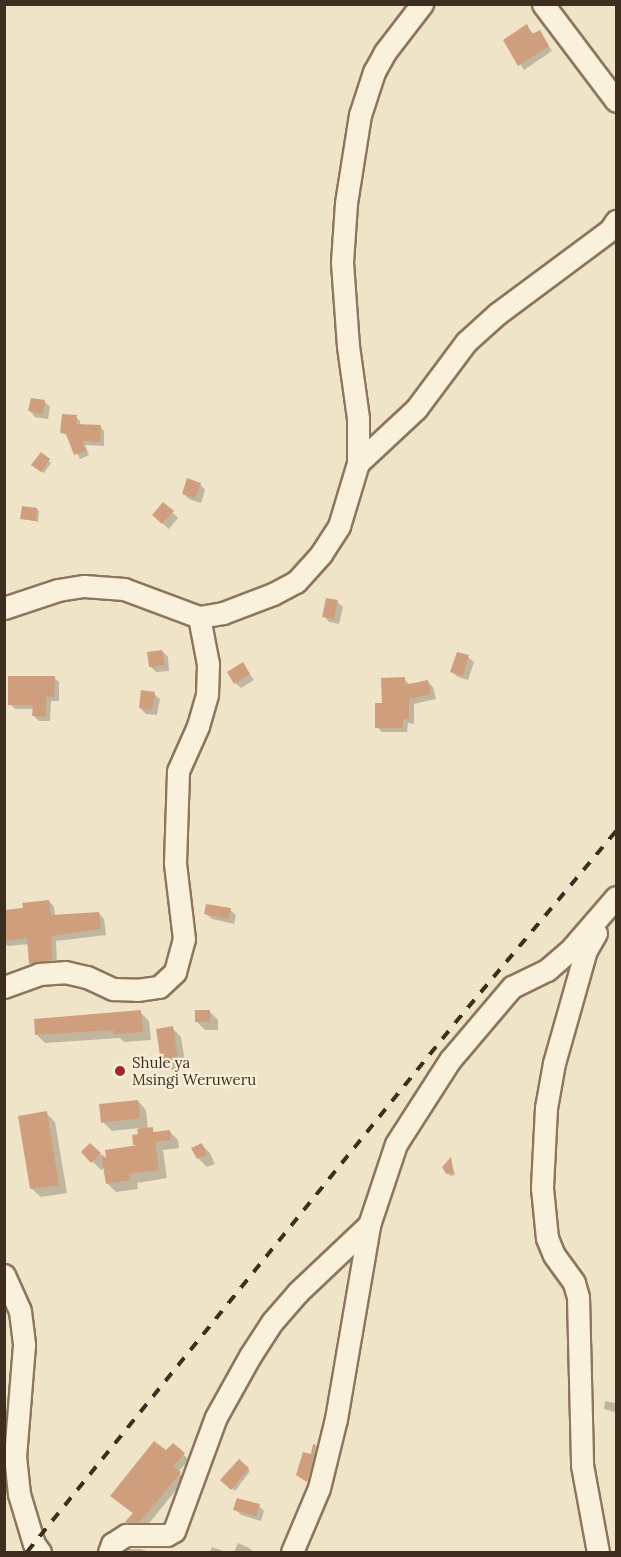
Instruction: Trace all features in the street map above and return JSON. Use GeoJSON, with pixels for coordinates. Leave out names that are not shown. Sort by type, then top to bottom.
{"type":"FeatureCollection","features":[{"type":"Feature","properties":{"kind":"street"},"geometry":{"type":"LineString","coordinates":[[4,608],[58,590],[84,586],[124,589],[199,617],[223,613],[273,594],[296,582],[321,554],[339,526],[358,463],[357,418],[348,346],[342,262],[346,203],[360,116],[374,72],[385,52],[422,4]]}},
{"type":"Feature","properties":{"kind":"street"},"geometry":{"type":"LineString","coordinates":[[543,4],[616,101]]}},
{"type":"Feature","properties":{"kind":"street"},"geometry":{"type":"LineString","coordinates":[[358,463],[416,409],[466,342],[497,314],[598,240],[616,221]]}},
{"type":"Feature","properties":{"kind":"street"},"geometry":{"type":"LineString","coordinates":[[4,987],[39,974],[65,972],[87,977],[113,989],[137,990],[159,987],[175,972],[184,939],[175,863],[178,771],[198,726],[207,694],[208,664],[199,617]]}},
{"type":"Feature","properties":{"kind":"street"},"geometry":{"type":"LineString","coordinates":[[292,1552],[319,1488],[334,1429],[369,1225],[396,1144],[450,1060],[512,987],[547,969],[572,948],[616,897]]}},
{"type":"Feature","properties":{"kind":"street"},"geometry":{"type":"LineString","coordinates":[[598,1552],[582,1465],[578,1297],[574,1283],[554,1255],[547,1238],[542,1188],[546,1107],[554,1063],[586,950],[616,897]]}},
{"type":"Feature","properties":{"kind":"street"},"geometry":{"type":"LineString","coordinates":[[110,1552],[112,1544],[126,1535],[167,1535],[174,1531],[216,1417],[250,1356],[297,1293],[369,1225]]}},
{"type":"Feature","properties":{"kind":"street"},"geometry":{"type":"LineString","coordinates":[[4,1275],[20,1311],[24,1345],[15,1456],[19,1494],[34,1544],[40,1552]]}},
{"type":"Feature","properties":{"kind":"building"},"geometry":{"type":"Polygon","coordinates":[[[527,24],[532,34],[540,30],[549,46],[518,66],[503,40],[527,24]]]}},
{"type":"Feature","properties":{"kind":"building"},"geometry":{"type":"Polygon","coordinates":[[[31,398],[45,400],[43,414],[28,411],[31,398]]]}},
{"type":"Feature","properties":{"kind":"building"},"geometry":{"type":"Polygon","coordinates":[[[62,414],[77,415],[76,424],[101,425],[100,442],[82,441],[86,451],[74,455],[66,434],[60,433],[62,414]]]}},
{"type":"Feature","properties":{"kind":"building"},"geometry":{"type":"Polygon","coordinates":[[[41,452],[50,459],[41,472],[31,465],[41,452]]]}},
{"type":"Feature","properties":{"kind":"building"},"geometry":{"type":"Polygon","coordinates":[[[187,478],[201,483],[195,498],[182,494],[187,478]]]}},
{"type":"Feature","properties":{"kind":"building"},"geometry":{"type":"Polygon","coordinates":[[[163,502],[174,511],[162,524],[152,515],[163,502]]]}},
{"type":"Feature","properties":{"kind":"building"},"geometry":{"type":"Polygon","coordinates":[[[22,506],[37,508],[36,521],[20,519],[22,506]]]}},
{"type":"Feature","properties":{"kind":"building"},"geometry":{"type":"Polygon","coordinates":[[[326,598],[338,600],[334,619],[322,617],[326,598]]]}},
{"type":"Feature","properties":{"kind":"building"},"geometry":{"type":"Polygon","coordinates":[[[162,650],[165,665],[149,667],[147,652],[162,650]]]}},
{"type":"Feature","properties":{"kind":"building"},"geometry":{"type":"Polygon","coordinates":[[[457,652],[469,655],[463,676],[450,672],[457,652]]]}},
{"type":"Feature","properties":{"kind":"building"},"geometry":{"type":"Polygon","coordinates":[[[243,662],[250,674],[234,684],[227,672],[243,662]]]}},
{"type":"Feature","properties":{"kind":"building"},"geometry":{"type":"Polygon","coordinates":[[[8,676],[55,676],[54,697],[46,697],[46,717],[32,716],[33,705],[8,705],[8,676]]]}},
{"type":"Feature","properties":{"kind":"building"},"geometry":{"type":"Polygon","coordinates":[[[405,677],[405,685],[428,680],[431,694],[409,699],[409,719],[403,719],[403,728],[375,728],[375,703],[382,703],[381,678],[405,677]]]}},
{"type":"Feature","properties":{"kind":"building"},"geometry":{"type":"Polygon","coordinates":[[[141,690],[155,692],[152,710],[139,708],[141,690]]]}},
{"type":"Feature","properties":{"kind":"building"},"geometry":{"type":"Polygon","coordinates":[[[49,900],[51,915],[99,912],[101,929],[51,936],[52,960],[29,964],[27,938],[4,941],[4,910],[23,908],[22,903],[49,900]]]}},
{"type":"Feature","properties":{"kind":"building"},"geometry":{"type":"Polygon","coordinates":[[[206,904],[231,908],[229,919],[204,914],[206,904]]]}},
{"type":"Feature","properties":{"kind":"building"},"geometry":{"type":"Polygon","coordinates":[[[141,1010],[143,1032],[114,1034],[113,1030],[35,1035],[34,1019],[141,1010]]]}},
{"type":"Feature","properties":{"kind":"building"},"geometry":{"type":"Polygon","coordinates":[[[195,1010],[210,1010],[210,1022],[195,1022],[195,1010]]]}},
{"type":"Feature","properties":{"kind":"building"},"geometry":{"type":"Polygon","coordinates":[[[173,1026],[178,1059],[161,1062],[156,1029],[173,1026]]]}},
{"type":"Feature","properties":{"kind":"building"},"geometry":{"type":"Polygon","coordinates":[[[138,1100],[140,1118],[101,1123],[99,1104],[138,1100]]]}},
{"type":"Feature","properties":{"kind":"building"},"geometry":{"type":"Polygon","coordinates":[[[47,1111],[59,1185],[30,1189],[18,1116],[47,1111]]]}},
{"type":"Feature","properties":{"kind":"building"},"geometry":{"type":"Polygon","coordinates":[[[153,1127],[153,1132],[170,1130],[171,1140],[155,1142],[159,1170],[129,1174],[130,1180],[106,1184],[101,1154],[106,1158],[105,1150],[139,1145],[133,1145],[132,1135],[138,1134],[137,1129],[153,1127]]]}},
{"type":"Feature","properties":{"kind":"building"},"geometry":{"type":"Polygon","coordinates":[[[90,1143],[101,1153],[91,1163],[81,1152],[90,1143]]]}},
{"type":"Feature","properties":{"kind":"building"},"geometry":{"type":"Polygon","coordinates":[[[202,1143],[207,1155],[197,1159],[191,1148],[202,1143]]]}},
{"type":"Feature","properties":{"kind":"building"},"geometry":{"type":"Polygon","coordinates":[[[451,1157],[453,1173],[446,1174],[442,1167],[451,1157]]]}},
{"type":"Feature","properties":{"kind":"building"},"geometry":{"type":"Polygon","coordinates":[[[154,1441],[166,1450],[173,1443],[185,1453],[173,1467],[181,1472],[140,1522],[125,1522],[133,1513],[110,1496],[154,1441]]]}},
{"type":"Feature","properties":{"kind":"building"},"geometry":{"type":"Polygon","coordinates":[[[313,1444],[316,1445],[307,1482],[296,1475],[303,1452],[311,1454],[313,1444]]]}},
{"type":"Feature","properties":{"kind":"building"},"geometry":{"type":"Polygon","coordinates":[[[239,1459],[249,1468],[231,1490],[220,1480],[239,1459]]]}},
{"type":"Feature","properties":{"kind":"building"},"geometry":{"type":"Polygon","coordinates":[[[237,1498],[260,1504],[256,1516],[233,1510],[237,1498]]]}},
{"type":"Feature","properties":{"kind":"railway"},"geometry":{"type":"LineString","coordinates":[[27,1552],[455,1023],[616,831]]}},
{"type":"Feature","properties":{"kind":"place","name":"Shule ya Msingi Weruweru"},"geometry":{"type":"Point","coordinates":[120,1071]}}]}
